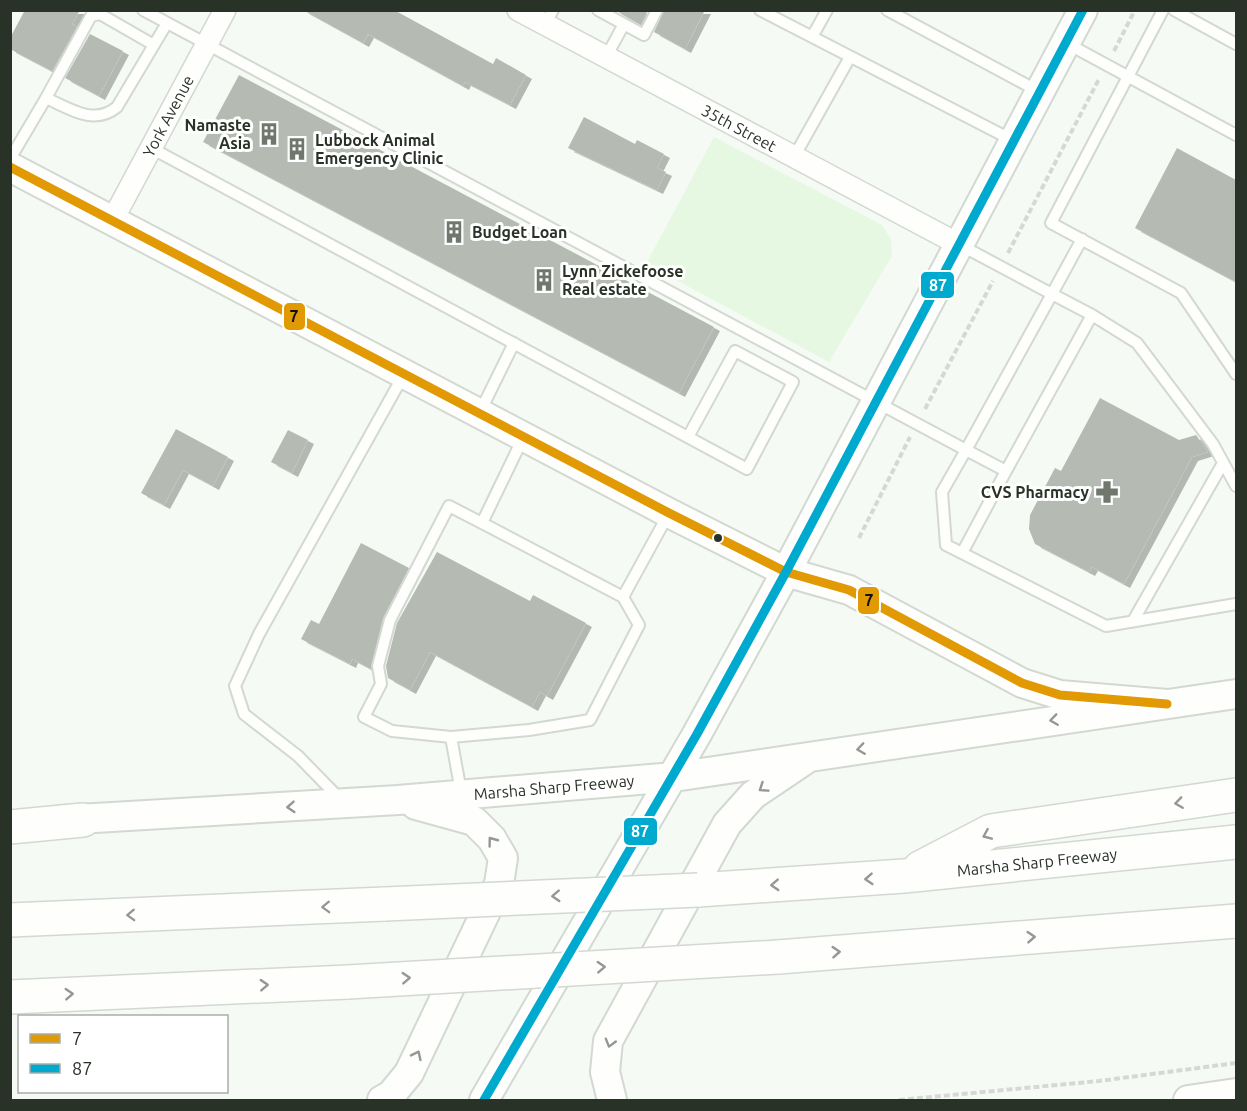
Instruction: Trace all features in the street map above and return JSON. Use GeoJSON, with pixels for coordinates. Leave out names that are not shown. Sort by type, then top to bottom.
{"type":"FeatureCollection","features":[{"type":"Feature","properties":{"kind":"highway"},"geometry":{"type":"LineString","coordinates":[[904,876],[991,831],[1236,795]]}},
{"type":"Feature","properties":{"kind":"highway"},"geometry":{"type":"LineString","coordinates":[[10,827],[83,820]]}},
{"type":"Feature","properties":{"kind":"highway","name":"Marsha Sharp Freeway"},"geometry":{"type":"LineString","coordinates":[[10,920],[834,882],[1236,842]]}},
{"type":"Feature","properties":{"kind":"highway"},"geometry":{"type":"LineString","coordinates":[[10,997],[348,982],[778,957],[1236,921]]}},
{"type":"Feature","properties":{"kind":"main road"},"geometry":{"type":"LineString","coordinates":[[484,1101],[674,777],[786,572],[1083,10]]}},
{"type":"Feature","properties":{"kind":"main road"},"geometry":{"type":"LineString","coordinates":[[10,167],[669,513],[786,572],[849,590],[1022,683],[1060,695],[1167,704]]}},
{"type":"Feature","properties":{"kind":"main road","name":"Marsha Sharp Freeway"},"geometry":{"type":"LineString","coordinates":[[10,819],[83,820],[345,804],[674,777],[1236,694]]}},
{"type":"Feature","properties":{"kind":"main road"},"geometry":{"type":"LineString","coordinates":[[612,1101],[605,1072],[608,1041],[727,824],[753,795],[812,756]]}},
{"type":"Feature","properties":{"kind":"main road"},"geometry":{"type":"LineString","coordinates":[[382,1101],[391,1095],[409,1073],[499,884],[503,858],[492,838],[474,821],[398,800]]}},
{"type":"Feature","properties":{"kind":"main road"},"geometry":{"type":"LineString","coordinates":[[1189,1100],[1236,1093]]}},
{"type":"Feature","properties":{"kind":"street","name":"York Avenue"},"geometry":{"type":"LineString","coordinates":[[112,221],[225,10]]}},
{"type":"Feature","properties":{"kind":"street","name":"35th Street"},"geometry":{"type":"LineString","coordinates":[[518,10],[549,18],[606,57],[960,245]]}},
{"type":"Feature","properties":{"kind":"lane"},"geometry":{"type":"LineString","coordinates":[[143,10],[1006,471]]}},
{"type":"Feature","properties":{"kind":"lane"},"geometry":{"type":"LineString","coordinates":[[598,10],[644,35],[657,10]]}},
{"type":"Feature","properties":{"kind":"lane"},"geometry":{"type":"LineString","coordinates":[[760,10],[1014,141]]}},
{"type":"Feature","properties":{"kind":"lane"},"geometry":{"type":"LineString","coordinates":[[812,37],[826,10]]}},
{"type":"Feature","properties":{"kind":"lane"},"geometry":{"type":"LineString","coordinates":[[887,10],[1040,92]]}},
{"type":"Feature","properties":{"kind":"lane"},"geometry":{"type":"LineString","coordinates":[[1163,10],[1051,223],[1181,293],[1236,374]]}},
{"type":"Feature","properties":{"kind":"lane"},"geometry":{"type":"LineString","coordinates":[[1174,10],[1236,44]]}},
{"type":"Feature","properties":{"kind":"lane"},"geometry":{"type":"LineString","coordinates":[[10,159],[91,16],[100,14],[154,45]]}},
{"type":"Feature","properties":{"kind":"lane"},"geometry":{"type":"LineString","coordinates":[[46,99],[87,117],[108,115],[117,107],[167,23]]}},
{"type":"Feature","properties":{"kind":"lane"},"geometry":{"type":"LineString","coordinates":[[606,57],[624,24]]}},
{"type":"Feature","properties":{"kind":"lane"},"geometry":{"type":"LineString","coordinates":[[1066,43],[1236,135]]}},
{"type":"Feature","properties":{"kind":"lane"},"geometry":{"type":"LineString","coordinates":[[794,157],[850,57]]}},
{"type":"Feature","properties":{"kind":"lane"},"geometry":{"type":"LineString","coordinates":[[151,148],[747,469],[793,382],[735,351],[688,437]]}},
{"type":"Feature","properties":{"kind":"lane"},"geometry":{"type":"LineString","coordinates":[[1082,239],[942,492],[946,545],[1106,626],[1236,604]]}},
{"type":"Feature","properties":{"kind":"lane"},"geometry":{"type":"LineString","coordinates":[[960,245],[1092,315],[1137,343],[1213,444],[1236,486]]}},
{"type":"Feature","properties":{"kind":"lane"},"geometry":{"type":"LineString","coordinates":[[962,553],[1092,315]]}},
{"type":"Feature","properties":{"kind":"lane"},"geometry":{"type":"LineString","coordinates":[[478,414],[514,343]]}},
{"type":"Feature","properties":{"kind":"lane"},"geometry":{"type":"LineString","coordinates":[[345,804],[298,756],[244,714],[235,686],[259,634],[403,375]]}},
{"type":"Feature","properties":{"kind":"lane"},"geometry":{"type":"LineString","coordinates":[[482,524],[523,437]]}},
{"type":"Feature","properties":{"kind":"lane"},"geometry":{"type":"LineString","coordinates":[[1133,621],[1223,462]]}},
{"type":"Feature","properties":{"kind":"lane"},"geometry":{"type":"LineString","coordinates":[[449,506],[482,524],[623,597],[639,625],[590,720],[529,730],[451,737],[392,731],[364,717],[381,684],[378,666],[390,620],[449,506]]}},
{"type":"Feature","properties":{"kind":"lane"},"geometry":{"type":"LineString","coordinates":[[623,597],[669,513]]}},
{"type":"Feature","properties":{"kind":"lane"},"geometry":{"type":"LineString","coordinates":[[451,737],[461,795]]}},
{"type":"Feature","properties":{"kind":"path"},"geometry":{"type":"LineString","coordinates":[[899,1101],[1099,1081],[1236,1063]]}},
{"type":"Feature","properties":{"kind":"green space"},"geometry":{"type":"Polygon","coordinates":[[[714,137],[882,225],[891,239],[892,256],[829,362],[646,264],[714,137]]]}},
{"type":"Feature","properties":{"kind":"building"},"geometry":{"type":"Polygon","coordinates":[[[25,10],[80,10],[72,24],[77,27],[52,71],[10,49],[10,38],[25,10]]]}},
{"type":"Feature","properties":{"kind":"building"},"geometry":{"type":"Polygon","coordinates":[[[303,10],[394,10],[493,64],[496,58],[526,75],[510,105],[465,82],[463,86],[368,34],[363,43],[303,10]]]}},
{"type":"Feature","properties":{"kind":"building"},"geometry":{"type":"Polygon","coordinates":[[[615,10],[648,10],[641,25],[615,10]]]}},
{"type":"Feature","properties":{"kind":"building"},"geometry":{"type":"Polygon","coordinates":[[[664,10],[705,10],[685,49],[654,32],[664,10]]]}},
{"type":"Feature","properties":{"kind":"building"},"geometry":{"type":"Polygon","coordinates":[[[90,34],[123,51],[99,96],[65,78],[90,34]]]}},
{"type":"Feature","properties":{"kind":"building"},"geometry":{"type":"Polygon","coordinates":[[[239,75],[714,327],[679,393],[203,142],[239,75]]]}},
{"type":"Feature","properties":{"kind":"building"},"geometry":{"type":"Polygon","coordinates":[[[584,117],[635,144],[637,140],[664,154],[657,168],[666,172],[657,190],[568,148],[584,117]]]}},
{"type":"Feature","properties":{"kind":"building"},"geometry":{"type":"Polygon","coordinates":[[[1177,148],[1236,180],[1236,282],[1135,228],[1177,148]]]}},
{"type":"Feature","properties":{"kind":"building","name":"CVS Pharmacy"},"geometry":{"type":"Polygon","coordinates":[[[1100,398],[1179,440],[1196,435],[1208,452],[1192,457],[1124,584],[1092,567],[1089,572],[1035,544],[1029,529],[1030,515],[1055,468],[1061,471],[1100,398]]]}},
{"type":"Feature","properties":{"kind":"building"},"geometry":{"type":"Polygon","coordinates":[[[176,429],[228,457],[213,486],[183,470],[164,505],[141,493],[176,429]]]}},
{"type":"Feature","properties":{"kind":"building"},"geometry":{"type":"Polygon","coordinates":[[[288,430],[308,440],[292,473],[271,462],[288,430]]]}},
{"type":"Feature","properties":{"kind":"building"},"geometry":{"type":"Polygon","coordinates":[[[361,543],[409,568],[383,618],[371,669],[352,659],[350,664],[301,639],[311,620],[319,624],[361,543]]]}},
{"type":"Feature","properties":{"kind":"building"},"geometry":{"type":"Polygon","coordinates":[[[437,552],[530,601],[533,595],[586,623],[547,696],[540,692],[532,707],[430,652],[410,690],[388,678],[386,666],[397,623],[437,552]]]}},
{"type":"Feature","properties":{"kind":"transit line","name":"87"},"geometry":{"type":"LineString","coordinates":[[484,1100],[697,734],[786,572],[1083,10]]}},
{"type":"Feature","properties":{"kind":"transit line","name":"7"},"geometry":{"type":"LineString","coordinates":[[10,167],[669,513],[786,572],[849,590],[1022,683],[1060,695],[1167,704]]}},
{"type":"Feature","properties":{"kind":"place","name":"Namaste Asia"},"geometry":{"type":"Point","coordinates":[269,134]}},
{"type":"Feature","properties":{"kind":"place","name":"Lubbock Animal Emergency Clinic"},"geometry":{"type":"Point","coordinates":[297,149]}},
{"type":"Feature","properties":{"kind":"place","name":"Budget Loan"},"geometry":{"type":"Point","coordinates":[454,232]}},
{"type":"Feature","properties":{"kind":"place","name":"Lynn Zickefoose Real estate"},"geometry":{"type":"Point","coordinates":[544,280]}},
{"type":"Feature","properties":{"kind":"place","name":"CVS Pharmacy"},"geometry":{"type":"Point","coordinates":[1107,492]}}]}
